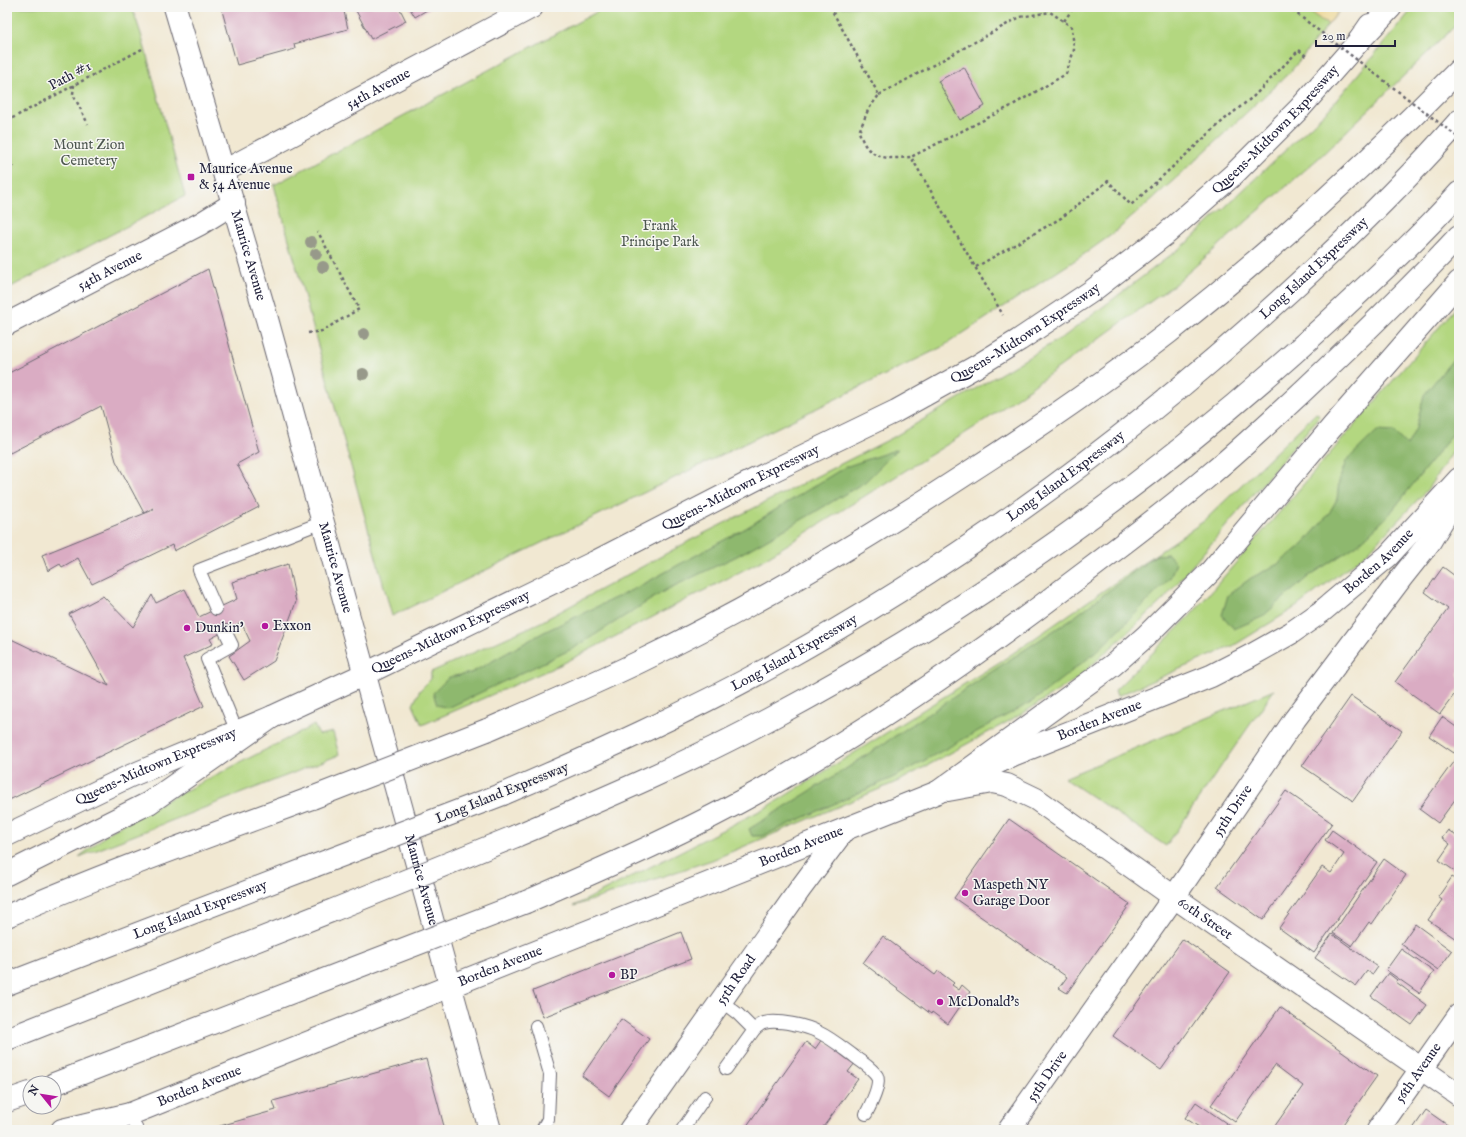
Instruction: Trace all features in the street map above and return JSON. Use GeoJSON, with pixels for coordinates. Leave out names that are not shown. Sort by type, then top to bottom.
{"type":"FeatureCollection","features":[{"type":"Feature","properties":{"kind":"main road","name":"Maurice Avenue"},"geometry":{"type":"LineString","coordinates":[[175,7],[269,326],[490,1130]]}},
{"type":"Feature","properties":{"kind":"main road","name":"54th Avenue"},"geometry":{"type":"LineString","coordinates":[[224,170],[532,7]]}},
{"type":"Feature","properties":{"kind":"main road","name":"Queens-Midtown Expressway"},"geometry":{"type":"LineString","coordinates":[[7,835],[130,776],[272,717],[365,674],[596,562],[766,474],[896,411],[977,366],[1092,291],[1130,263],[1200,205],[1300,108],[1359,41],[1383,7]]}},
{"type":"Feature","properties":{"kind":"main road"},"geometry":{"type":"LineString","coordinates":[[1359,41],[1391,7]]}},
{"type":"Feature","properties":{"kind":"main road"},"geometry":{"type":"LineString","coordinates":[[7,916],[146,859],[312,798],[487,730],[639,662],[781,587],[913,508],[1043,423],[1166,334],[1280,241],[1345,183],[1459,70]]}},
{"type":"Feature","properties":{"kind":"main road","name":"Long Island Expressway"},"geometry":{"type":"LineString","coordinates":[[7,984],[503,794],[628,739],[691,709],[776,664],[859,616],[1020,510],[1104,450],[1172,395],[1246,332],[1387,200],[1459,121]]}},
{"type":"Feature","properties":{"kind":"main road"},"geometry":{"type":"LineString","coordinates":[[7,1039],[516,836],[655,775],[713,748],[773,717],[892,648],[1006,576],[1127,491],[1245,396],[1359,293],[1459,193]]}},
{"type":"Feature","properties":{"kind":"main road","name":"54th Avenue"},"geometry":{"type":"LineString","coordinates":[[7,324],[200,224],[234,203]]}},
{"type":"Feature","properties":{"kind":"main road"},"geometry":{"type":"LineString","coordinates":[[62,1081],[526,902],[653,845],[772,785],[853,736],[951,672],[1089,570],[1213,472],[1330,366],[1384,314],[1459,236]]}},
{"type":"Feature","properties":{"kind":"main road"},"geometry":{"type":"LineString","coordinates":[[938,792],[1113,665],[1146,636],[1211,571],[1333,426],[1459,282]]}},
{"type":"Feature","properties":{"kind":"main road","name":"Borden Avenue"},"geometry":{"type":"LineString","coordinates":[[92,1130],[134,1122],[450,986],[938,792],[1015,754],[1211,676],[1250,656],[1321,612],[1388,556],[1459,479]]}},
{"type":"Feature","properties":{"kind":"main road","name":"55th Drive"},"geometry":{"type":"LineString","coordinates":[[1009,1130],[1174,897],[1296,720],[1429,543],[1459,493]]}},
{"type":"Feature","properties":{"kind":"main road"},"geometry":{"type":"LineString","coordinates":[[7,874],[149,803],[272,717]]}},
{"type":"Feature","properties":{"kind":"main road","name":"60th Street"},"geometry":{"type":"LineString","coordinates":[[938,792],[992,782],[1007,785],[1036,799],[1459,1095]]}},
{"type":"Feature","properties":{"kind":"main road","name":"55th Road"},"geometry":{"type":"LineString","coordinates":[[630,1130],[800,889],[844,830]]}},
{"type":"Feature","properties":{"kind":"main road","name":"56th Avenue"},"geometry":{"type":"LineString","coordinates":[[1378,1130],[1459,1015]]}},
{"type":"Feature","properties":{"kind":"main road"},"geometry":{"type":"LineString","coordinates":[[7,1101],[22,1096]]}},
{"type":"Feature","properties":{"kind":"main road"},"geometry":{"type":"LineString","coordinates":[[62,1130],[134,1122]]}},
{"type":"Feature","properties":{"kind":"lane"},"geometry":{"type":"LineString","coordinates":[[216,609],[199,570],[323,522]]}},
{"type":"Feature","properties":{"kind":"lane"},"geometry":{"type":"LineString","coordinates":[[225,631],[232,645],[207,659],[237,732]]}},
{"type":"Feature","properties":{"kind":"lane"},"geometry":{"type":"LineString","coordinates":[[721,1001],[738,1014],[754,1030]]}},
{"type":"Feature","properties":{"kind":"lane"},"geometry":{"type":"LineString","coordinates":[[726,1069],[754,1030],[765,1023],[785,1023],[807,1028],[819,1032],[832,1040],[868,1067],[877,1077],[878,1082],[874,1098],[866,1114]]}},
{"type":"Feature","properties":{"kind":"lane"},"geometry":{"type":"LineString","coordinates":[[536,1026],[550,1074],[548,1119],[542,1130]]}},
{"type":"Feature","properties":{"kind":"lane"},"geometry":{"type":"LineString","coordinates":[[682,1130],[705,1097]]}},
{"type":"Feature","properties":{"kind":"path"},"geometry":{"type":"LineString","coordinates":[[830,7],[879,95]]}},
{"type":"Feature","properties":{"kind":"path"},"geometry":{"type":"LineString","coordinates":[[1039,7],[1042,13]]}},
{"type":"Feature","properties":{"kind":"path"},"geometry":{"type":"LineString","coordinates":[[1064,21],[1074,7]]}},
{"type":"Feature","properties":{"kind":"path"},"geometry":{"type":"LineString","coordinates":[[1288,7],[1459,138]]}},
{"type":"Feature","properties":{"kind":"path"},"geometry":{"type":"LineString","coordinates":[[1050,12],[1072,26],[1074,50],[1066,74],[1011,106],[911,157],[887,159],[868,148],[859,132],[868,110],[879,95],[1020,17],[1042,13],[1050,12]]}},
{"type":"Feature","properties":{"kind":"path","name":"Path #1"},"geometry":{"type":"LineString","coordinates":[[7,121],[142,49]]}},
{"type":"Feature","properties":{"kind":"path"},"geometry":{"type":"LineString","coordinates":[[976,267],[1062,218],[1108,181],[1131,205],[1225,120],[1254,96],[1299,50],[1308,58]]}},
{"type":"Feature","properties":{"kind":"path"},"geometry":{"type":"LineString","coordinates":[[74,85],[73,94],[88,124]]}},
{"type":"Feature","properties":{"kind":"path"},"geometry":{"type":"LineString","coordinates":[[7,156],[13,167]]}},
{"type":"Feature","properties":{"kind":"path"},"geometry":{"type":"LineString","coordinates":[[911,157],[1003,315]]}},
{"type":"Feature","properties":{"kind":"path"},"geometry":{"type":"LineString","coordinates":[[308,333],[322,331],[359,309],[318,232]]}},
{"type":"Feature","properties":{"kind":"green space","name":"Mount Zion Cemetery"},"geometry":{"type":"Polygon","coordinates":[[[7,7],[132,7],[141,34],[185,196],[7,289],[7,7]]]}},
{"type":"Feature","properties":{"kind":"green space","name":"Frank Principe Park"},"geometry":{"type":"Polygon","coordinates":[[[606,7],[1342,7],[1291,71],[1184,171],[1114,233],[1083,255],[942,347],[392,616],[274,185],[606,7]]]}},
{"type":"Feature","properties":{"kind":"green space"},"geometry":{"type":"Polygon","coordinates":[[[1414,7],[1459,7],[1459,21],[1321,156],[1175,284],[983,422],[761,561],[560,665],[422,725],[413,705],[420,690],[431,679],[431,672],[541,622],[691,540],[892,438],[1066,335],[1188,242],[1329,109],[1414,7]]]}},
{"type":"Feature","properties":{"kind":"green space"},"geometry":{"type":"Polygon","coordinates":[[[1459,304],[1459,443],[1427,490],[1368,552],[1296,607],[1233,646],[1117,696],[1115,690],[1190,616],[1459,304]]]}},
{"type":"Feature","properties":{"kind":"green space"},"geometry":{"type":"Polygon","coordinates":[[[1459,355],[1459,426],[1388,516],[1357,545],[1309,576],[1262,617],[1234,629],[1222,615],[1228,595],[1251,578],[1278,564],[1304,543],[1328,515],[1337,499],[1339,481],[1346,461],[1377,431],[1394,432],[1407,446],[1416,428],[1424,395],[1454,358],[1459,355]]]}},
{"type":"Feature","properties":{"kind":"green space"},"geometry":{"type":"Polygon","coordinates":[[[1316,413],[1320,416],[1163,600],[1078,678],[1022,714],[901,780],[712,860],[574,906],[769,806],[1006,658],[1204,521],[1316,413]]]}},
{"type":"Feature","properties":{"kind":"green space"},"geometry":{"type":"Polygon","coordinates":[[[898,449],[865,482],[737,556],[666,590],[574,648],[448,708],[437,705],[433,693],[449,677],[471,673],[544,632],[638,587],[746,528],[845,467],[898,449]]]}},
{"type":"Feature","properties":{"kind":"green space"},"geometry":{"type":"Polygon","coordinates":[[[1168,554],[1176,563],[1170,578],[1095,653],[1033,701],[894,777],[763,836],[752,836],[749,829],[847,768],[1074,617],[1156,555],[1168,554]]]}},
{"type":"Feature","properties":{"kind":"green space"},"geometry":{"type":"Polygon","coordinates":[[[1274,690],[1166,846],[1064,778],[1274,690]]]}},
{"type":"Feature","properties":{"kind":"green space"},"geometry":{"type":"Polygon","coordinates":[[[314,725],[319,735],[333,732],[339,755],[79,857],[110,832],[161,803],[314,725]]]}},
{"type":"Feature","properties":{"kind":"sand"},"geometry":{"type":"Polygon","coordinates":[[[1303,7],[1342,7],[1328,25],[1303,7]]]}},
{"type":"Feature","properties":{"kind":"building"},"geometry":{"type":"Polygon","coordinates":[[[221,7],[343,7],[348,29],[294,44],[295,49],[237,65],[221,7]]]}},
{"type":"Feature","properties":{"kind":"building"},"geometry":{"type":"Polygon","coordinates":[[[354,7],[399,7],[406,21],[371,39],[354,7]]]}},
{"type":"Feature","properties":{"kind":"building"},"geometry":{"type":"Polygon","coordinates":[[[409,7],[432,7],[415,17],[409,7]]]}},
{"type":"Feature","properties":{"kind":"building"},"geometry":{"type":"Polygon","coordinates":[[[964,67],[985,106],[960,120],[938,81],[964,67]]]}},
{"type":"Feature","properties":{"kind":"building"},"geometry":{"type":"Polygon","coordinates":[[[208,269],[259,452],[237,464],[259,507],[174,551],[172,545],[92,584],[78,558],[62,567],[60,564],[48,571],[42,555],[153,510],[153,508],[144,513],[116,461],[101,406],[10,453],[7,448],[7,374],[208,269]]]}},
{"type":"Feature","properties":{"kind":"building"},"geometry":{"type":"Polygon","coordinates":[[[288,564],[296,602],[274,661],[244,680],[229,656],[250,641],[241,622],[210,639],[213,644],[183,658],[204,706],[7,801],[7,637],[109,686],[69,614],[103,596],[133,627],[152,595],[156,603],[185,589],[199,617],[237,599],[232,582],[288,564]]]}},
{"type":"Feature","properties":{"kind":"building"},"geometry":{"type":"Polygon","coordinates":[[[1443,567],[1459,579],[1459,688],[1440,714],[1395,682],[1448,609],[1425,592],[1443,567]]]}},
{"type":"Feature","properties":{"kind":"building"},"geometry":{"type":"Polygon","coordinates":[[[1351,696],[1402,731],[1353,801],[1302,766],[1351,696]]]}},
{"type":"Feature","properties":{"kind":"building"},"geometry":{"type":"Polygon","coordinates":[[[1442,717],[1459,729],[1459,747],[1454,753],[1429,736],[1442,717]]]}},
{"type":"Feature","properties":{"kind":"building"},"geometry":{"type":"Polygon","coordinates":[[[1459,754],[1459,794],[1438,823],[1419,809],[1459,754]]]}},
{"type":"Feature","properties":{"kind":"building"},"geometry":{"type":"Polygon","coordinates":[[[1286,791],[1332,823],[1263,920],[1217,887],[1286,791]]]}},
{"type":"Feature","properties":{"kind":"building"},"geometry":{"type":"Polygon","coordinates":[[[1009,819],[1130,904],[1067,993],[1059,988],[1067,977],[954,898],[1009,819]]]}},
{"type":"Feature","properties":{"kind":"building"},"geometry":{"type":"Polygon","coordinates":[[[1332,830],[1377,862],[1314,953],[1279,928],[1322,867],[1331,873],[1344,854],[1325,840],[1332,830]]]}},
{"type":"Feature","properties":{"kind":"building"},"geometry":{"type":"Polygon","coordinates":[[[1448,830],[1459,838],[1459,874],[1439,860],[1450,844],[1442,838],[1448,830]]]}},
{"type":"Feature","properties":{"kind":"building"},"geometry":{"type":"Polygon","coordinates":[[[1384,859],[1406,875],[1372,924],[1369,922],[1352,946],[1333,933],[1384,859]]]}},
{"type":"Feature","properties":{"kind":"building"},"geometry":{"type":"Polygon","coordinates":[[[1452,877],[1459,881],[1459,941],[1428,920],[1442,900],[1438,897],[1452,877]]]}},
{"type":"Feature","properties":{"kind":"building"},"geometry":{"type":"Polygon","coordinates":[[[1415,924],[1452,951],[1438,970],[1401,944],[1415,924]]]}},
{"type":"Feature","properties":{"kind":"building","name":"BP"},"geometry":{"type":"Polygon","coordinates":[[[681,932],[691,959],[543,1017],[533,991],[681,932]]]}},
{"type":"Feature","properties":{"kind":"building"},"geometry":{"type":"Polygon","coordinates":[[[1332,934],[1378,967],[1373,974],[1367,971],[1356,986],[1315,958],[1332,934]]]}},
{"type":"Feature","properties":{"kind":"building"},"geometry":{"type":"Polygon","coordinates":[[[883,936],[935,975],[938,971],[954,983],[952,985],[959,990],[962,985],[970,992],[948,1024],[932,1012],[931,1014],[863,963],[883,936]]]}},
{"type":"Feature","properties":{"kind":"building"},"geometry":{"type":"Polygon","coordinates":[[[1183,939],[1230,972],[1161,1070],[1113,1036],[1183,939]]]}},
{"type":"Feature","properties":{"kind":"building"},"geometry":{"type":"Polygon","coordinates":[[[1401,949],[1434,972],[1419,993],[1386,970],[1401,949]]]}},
{"type":"Feature","properties":{"kind":"building"},"geometry":{"type":"Polygon","coordinates":[[[1388,973],[1397,980],[1396,982],[1427,1005],[1412,1025],[1371,996],[1388,973]]]}},
{"type":"Feature","properties":{"kind":"building"},"geometry":{"type":"Polygon","coordinates":[[[1280,1007],[1377,1076],[1339,1130],[1272,1130],[1303,1086],[1275,1065],[1235,1122],[1211,1105],[1280,1007]]]}},
{"type":"Feature","properties":{"kind":"building"},"geometry":{"type":"Polygon","coordinates":[[[621,1019],[649,1039],[609,1096],[582,1076],[621,1019]]]}},
{"type":"Feature","properties":{"kind":"building"},"geometry":{"type":"Polygon","coordinates":[[[822,1039],[855,1063],[848,1072],[858,1079],[821,1130],[744,1130],[806,1042],[815,1049],[822,1039]]]}},
{"type":"Feature","properties":{"kind":"building"},"geometry":{"type":"Polygon","coordinates":[[[426,1059],[445,1130],[206,1130],[276,1110],[273,1101],[426,1059]]]}},
{"type":"Feature","properties":{"kind":"building"},"geometry":{"type":"Polygon","coordinates":[[[1196,1102],[1236,1130],[1197,1130],[1199,1127],[1185,1118],[1196,1102]]]}},
{"type":"Feature","properties":{"kind":"building"},"geometry":{"type":"Polygon","coordinates":[[[1426,1110],[1453,1129],[1455,1130],[1412,1130],[1426,1110]]]}},
{"type":"Feature","properties":{"kind":"place","name":"Maurice Avenue & 54 Avenue"},"geometry":{"type":"Point","coordinates":[191,177]}},
{"type":"Feature","properties":{"kind":"place","name":"Exxon"},"geometry":{"type":"Point","coordinates":[265,626]}},
{"type":"Feature","properties":{"kind":"place","name":"Dunkin'"},"geometry":{"type":"Point","coordinates":[187,628]}},
{"type":"Feature","properties":{"kind":"place","name":"Maspeth NY Garage Door"},"geometry":{"type":"Point","coordinates":[965,893]}},
{"type":"Feature","properties":{"kind":"place","name":"BP"},"geometry":{"type":"Point","coordinates":[612,975]}},
{"type":"Feature","properties":{"kind":"place","name":"McDonald's"},"geometry":{"type":"Point","coordinates":[940,1002]}}]}
